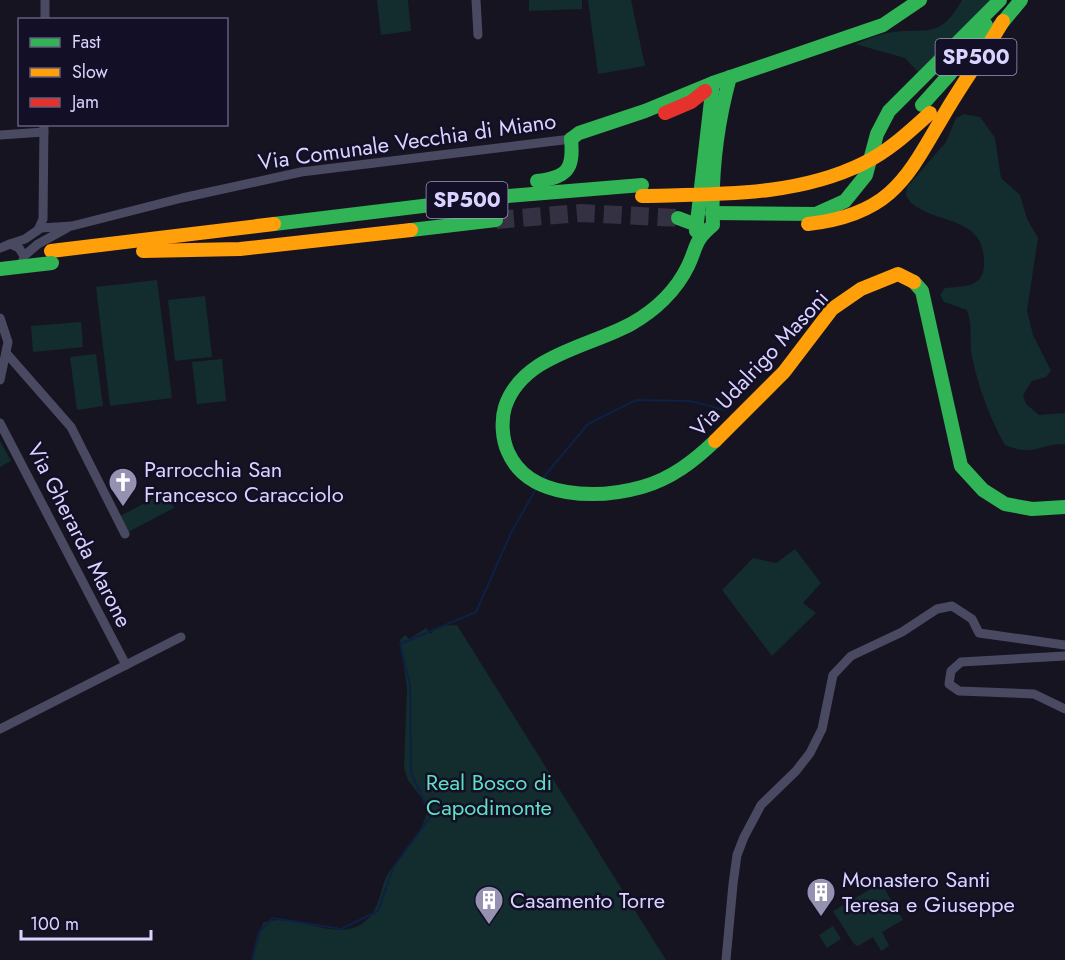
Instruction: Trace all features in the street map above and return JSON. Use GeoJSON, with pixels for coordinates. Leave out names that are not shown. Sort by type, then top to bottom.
{"type":"FeatureCollection","features":[{"type":"Feature","properties":{"kind":"main road","name":"Via Comunale Vecchia di Miano"},"geometry":{"type":"LineString","coordinates":[[572,140],[579,134],[645,111],[713,83],[883,25],[920,0]]}},
{"type":"Feature","properties":{"kind":"main road"},"geometry":{"type":"LineString","coordinates":[[706,223],[816,214],[845,201],[866,175],[877,134],[889,111],[1000,0]]}},
{"type":"Feature","properties":{"kind":"main road","name":"SP500"},"geometry":{"type":"LineString","coordinates":[[642,190],[781,177],[821,168],[859,152],[893,131],[922,105],[949,75],[1006,0]]}},
{"type":"Feature","properties":{"kind":"main road","name":"SP500"},"geometry":{"type":"LineString","coordinates":[[2,258],[49,251],[143,246],[507,195],[783,188],[825,179],[864,163],[900,140],[930,113],[1021,0]]}},
{"type":"Feature","properties":{"kind":"main road"},"geometry":{"type":"LineString","coordinates":[[678,218],[706,223],[824,224],[849,218],[876,205],[899,187],[918,164],[950,105],[986,52],[1003,21]]}},
{"type":"Feature","properties":{"kind":"main road","name":"Via Udalrigo Masoni"},"geometry":{"type":"LineString","coordinates":[[713,112],[730,77]]}},
{"type":"Feature","properties":{"kind":"main road","name":"Via Comunale Vecchia di Miano"},"geometry":{"type":"LineString","coordinates":[[572,140],[593,139],[691,102],[713,83]]}},
{"type":"Feature","properties":{"kind":"main road","name":"Via Udalrigo Masoni"},"geometry":{"type":"LineString","coordinates":[[713,83],[706,223],[682,276],[652,310],[626,328],[545,362],[520,380],[506,408],[504,436],[510,456],[526,477],[547,487],[576,494],[628,493],[681,471],[704,454],[786,370],[815,328],[840,303],[869,284],[898,274],[914,282],[922,291],[961,466],[976,486],[997,503],[1045,509],[1065,507]]}},
{"type":"Feature","properties":{"kind":"main road"},"geometry":{"type":"LineString","coordinates":[[691,102],[699,102],[713,112]]}},
{"type":"Feature","properties":{"kind":"main road"},"geometry":{"type":"LineString","coordinates":[[143,246],[251,216],[557,179],[570,168],[573,155],[572,140]]}},
{"type":"Feature","properties":{"kind":"main road"},"geometry":{"type":"LineString","coordinates":[[143,246],[240,249],[496,220]]}},
{"type":"Feature","properties":{"kind":"street"},"geometry":{"type":"LineString","coordinates":[[45,0],[45,18]]}},
{"type":"Feature","properties":{"kind":"street"},"geometry":{"type":"LineString","coordinates":[[476,0],[478,35]]}},
{"type":"Feature","properties":{"kind":"street"},"geometry":{"type":"LineString","coordinates":[[0,135],[44,128],[42,226],[49,251]]}},
{"type":"Feature","properties":{"kind":"street","name":"Via Comunale Vecchia di Miano"},"geometry":{"type":"LineString","coordinates":[[72,226],[49,251],[24,256],[19,270],[10,273],[2,258],[42,226],[72,226],[182,198],[301,172],[572,140]]}},
{"type":"Feature","properties":{"kind":"street"},"geometry":{"type":"LineString","coordinates":[[2,258],[19,248],[24,256]]}},
{"type":"Feature","properties":{"kind":"street"},"geometry":{"type":"LineString","coordinates":[[0,318],[8,342],[0,380]]}},
{"type":"Feature","properties":{"kind":"street"},"geometry":{"type":"LineString","coordinates":[[7,354],[71,427],[125,534]]}},
{"type":"Feature","properties":{"kind":"street","name":"Via Gherarda Marone"},"geometry":{"type":"LineString","coordinates":[[0,423],[126,665]]}},
{"type":"Feature","properties":{"kind":"street"},"geometry":{"type":"LineString","coordinates":[[726,960],[737,855],[761,805],[796,771],[810,753],[822,729],[833,675],[841,664],[851,656],[902,632],[937,609],[952,606],[972,619],[979,633],[1065,645]]}},
{"type":"Feature","properties":{"kind":"street"},"geometry":{"type":"LineString","coordinates":[[1,725],[181,637]]}},
{"type":"Feature","properties":{"kind":"street"},"geometry":{"type":"LineString","coordinates":[[1065,656],[961,662],[951,671],[949,684],[959,692],[1034,694],[1065,709]]}},
{"type":"Feature","properties":{"kind":"green space"},"geometry":{"type":"Polygon","coordinates":[[[377,0],[408,0],[411,31],[381,35],[377,0]]]}},
{"type":"Feature","properties":{"kind":"green space"},"geometry":{"type":"Polygon","coordinates":[[[529,0],[582,0],[582,9],[529,11],[529,0]]]}},
{"type":"Feature","properties":{"kind":"green space"},"geometry":{"type":"Polygon","coordinates":[[[588,0],[631,0],[645,66],[598,74],[588,0]]]}},
{"type":"Feature","properties":{"kind":"green space"},"geometry":{"type":"Polygon","coordinates":[[[962,0],[992,0],[918,72],[905,58],[855,44],[887,33],[930,30],[938,27],[954,13],[962,0]]]}},
{"type":"Feature","properties":{"kind":"green space"},"geometry":{"type":"Polygon","coordinates":[[[964,114],[980,117],[995,138],[1001,178],[1020,195],[1027,219],[1038,238],[1027,310],[1033,335],[1051,371],[1046,377],[1032,381],[1023,395],[1026,404],[1039,415],[1065,413],[1065,444],[1030,450],[1005,445],[978,379],[972,357],[970,321],[967,310],[944,302],[940,295],[945,288],[970,285],[980,278],[984,265],[982,248],[976,235],[965,227],[926,212],[915,206],[906,196],[907,187],[946,142],[956,118],[964,114]]]}},
{"type":"Feature","properties":{"kind":"green space"},"geometry":{"type":"Polygon","coordinates":[[[157,280],[172,398],[110,406],[96,287],[157,280]]]}},
{"type":"Feature","properties":{"kind":"green space"},"geometry":{"type":"Polygon","coordinates":[[[205,296],[212,357],[175,361],[168,300],[205,296]]]}},
{"type":"Feature","properties":{"kind":"green space"},"geometry":{"type":"Polygon","coordinates":[[[81,322],[83,347],[33,352],[31,326],[81,322]]]}},
{"type":"Feature","properties":{"kind":"green space"},"geometry":{"type":"Polygon","coordinates":[[[96,354],[103,406],[77,410],[70,357],[96,354]]]}},
{"type":"Feature","properties":{"kind":"green space"},"geometry":{"type":"Polygon","coordinates":[[[222,359],[226,401],[197,404],[192,362],[222,359]]]}},
{"type":"Feature","properties":{"kind":"green space"},"geometry":{"type":"Polygon","coordinates":[[[0,441],[11,461],[0,467],[0,441]]]}},
{"type":"Feature","properties":{"kind":"green space"},"geometry":{"type":"Polygon","coordinates":[[[166,492],[174,508],[128,532],[120,516],[166,492]]]}},
{"type":"Feature","properties":{"kind":"green space"},"geometry":{"type":"Polygon","coordinates":[[[795,549],[821,583],[803,603],[816,613],[772,656],[722,590],[753,558],[776,563],[795,549]]]}},
{"type":"Feature","properties":{"kind":"green space","name":"Real Bosco di Capodimonte"},"geometry":{"type":"Polygon","coordinates":[[[457,625],[666,960],[252,960],[263,923],[276,920],[348,929],[361,924],[372,914],[386,877],[423,825],[428,806],[408,780],[404,768],[407,688],[400,640],[405,635],[409,639],[426,628],[430,634],[440,626],[457,625]]]}},
{"type":"Feature","properties":{"kind":"green space"},"geometry":{"type":"Polygon","coordinates":[[[881,883],[903,920],[882,932],[889,946],[881,951],[873,937],[858,946],[854,944],[833,911],[881,883]]]}},
{"type":"Feature","properties":{"kind":"green space"},"geometry":{"type":"Polygon","coordinates":[[[833,926],[841,939],[827,948],[819,935],[833,926]]]}},
{"type":"Feature","properties":{"kind":"waterway"},"geometry":{"type":"LineString","coordinates":[[542,479],[588,424],[636,400],[690,401],[725,410]]}},
{"type":"Feature","properties":{"kind":"waterway"},"geometry":{"type":"LineString","coordinates":[[252,960],[259,932],[273,918],[341,929],[378,911],[394,866],[431,816],[411,773],[410,685],[400,644],[476,612],[511,533],[536,489]]}},
{"type":"Feature","properties":{"kind":"tunnel"},"geometry":{"type":"LineString","coordinates":[[496,220],[581,213],[678,218]]}},
{"type":"Feature","properties":{"kind":"traffic: fast"},"geometry":{"type":"LineString","coordinates":[[571,139],[579,133],[645,111],[713,83],[883,25],[920,0]]}},
{"type":"Feature","properties":{"kind":"traffic: fast"},"geometry":{"type":"LineString","coordinates":[[712,213],[816,214],[845,201],[866,175],[877,134],[889,111],[1000,0]]}},
{"type":"Feature","properties":{"kind":"traffic: fast"},"geometry":{"type":"LineString","coordinates":[[997,29],[1021,0]]}},
{"type":"Feature","properties":{"kind":"traffic: fast"},"geometry":{"type":"LineString","coordinates":[[922,105],[949,75],[986,25]]}},
{"type":"Feature","properties":{"kind":"traffic: fast"},"geometry":{"type":"LineString","coordinates":[[715,441],[682,468],[653,484],[625,491],[586,494],[548,487],[532,479],[518,468],[504,441],[503,424],[505,407],[514,389],[526,375],[559,355],[640,319],[664,300],[683,275],[699,240],[713,225],[716,150],[730,77]]}},
{"type":"Feature","properties":{"kind":"traffic: fast"},"geometry":{"type":"LineString","coordinates":[[696,231],[713,83]]}},
{"type":"Feature","properties":{"kind":"traffic: fast"},"geometry":{"type":"LineString","coordinates":[[537,181],[555,177],[566,170],[571,158],[571,139]]}},
{"type":"Feature","properties":{"kind":"traffic: fast"},"geometry":{"type":"LineString","coordinates":[[274,224],[497,197],[642,185]]}},
{"type":"Feature","properties":{"kind":"traffic: fast"},"geometry":{"type":"LineString","coordinates":[[678,218],[694,224]]}},
{"type":"Feature","properties":{"kind":"traffic: fast"},"geometry":{"type":"LineString","coordinates":[[411,230],[496,220]]}},
{"type":"Feature","properties":{"kind":"traffic: fast"},"geometry":{"type":"LineString","coordinates":[[0,269],[52,263]]}},
{"type":"Feature","properties":{"kind":"traffic: fast"},"geometry":{"type":"LineString","coordinates":[[914,282],[922,291],[961,466],[983,490],[1005,504],[1032,509],[1065,507]]}},
{"type":"Feature","properties":{"kind":"traffic: slow"},"geometry":{"type":"LineString","coordinates":[[808,224],[838,219],[862,211],[881,200],[897,186],[911,169],[1003,21]]}},
{"type":"Feature","properties":{"kind":"traffic: slow"},"geometry":{"type":"LineString","coordinates":[[642,196],[755,192],[811,182],[838,174],[882,153],[930,113]]}},
{"type":"Feature","properties":{"kind":"traffic: slow"},"geometry":{"type":"LineString","coordinates":[[51,251],[274,224]]}},
{"type":"Feature","properties":{"kind":"traffic: slow"},"geometry":{"type":"LineString","coordinates":[[143,251],[240,249],[411,230]]}},
{"type":"Feature","properties":{"kind":"traffic: slow"},"geometry":{"type":"LineString","coordinates":[[715,441],[784,372],[832,309],[861,289],[898,274],[914,282]]}},
{"type":"Feature","properties":{"kind":"traffic: jam"},"geometry":{"type":"LineString","coordinates":[[665,113],[691,102],[705,91]]}},
{"type":"Feature","properties":{"kind":"place","name":"Parrocchia San Francesco Caracciolo"},"geometry":{"type":"Point","coordinates":[123,508]}},
{"type":"Feature","properties":{"kind":"place","name":"Monastero Santi Teresa e Giuseppe"},"geometry":{"type":"Point","coordinates":[821,918]}},
{"type":"Feature","properties":{"kind":"place","name":"Casamento Torre"},"geometry":{"type":"Point","coordinates":[489,926]}}]}
